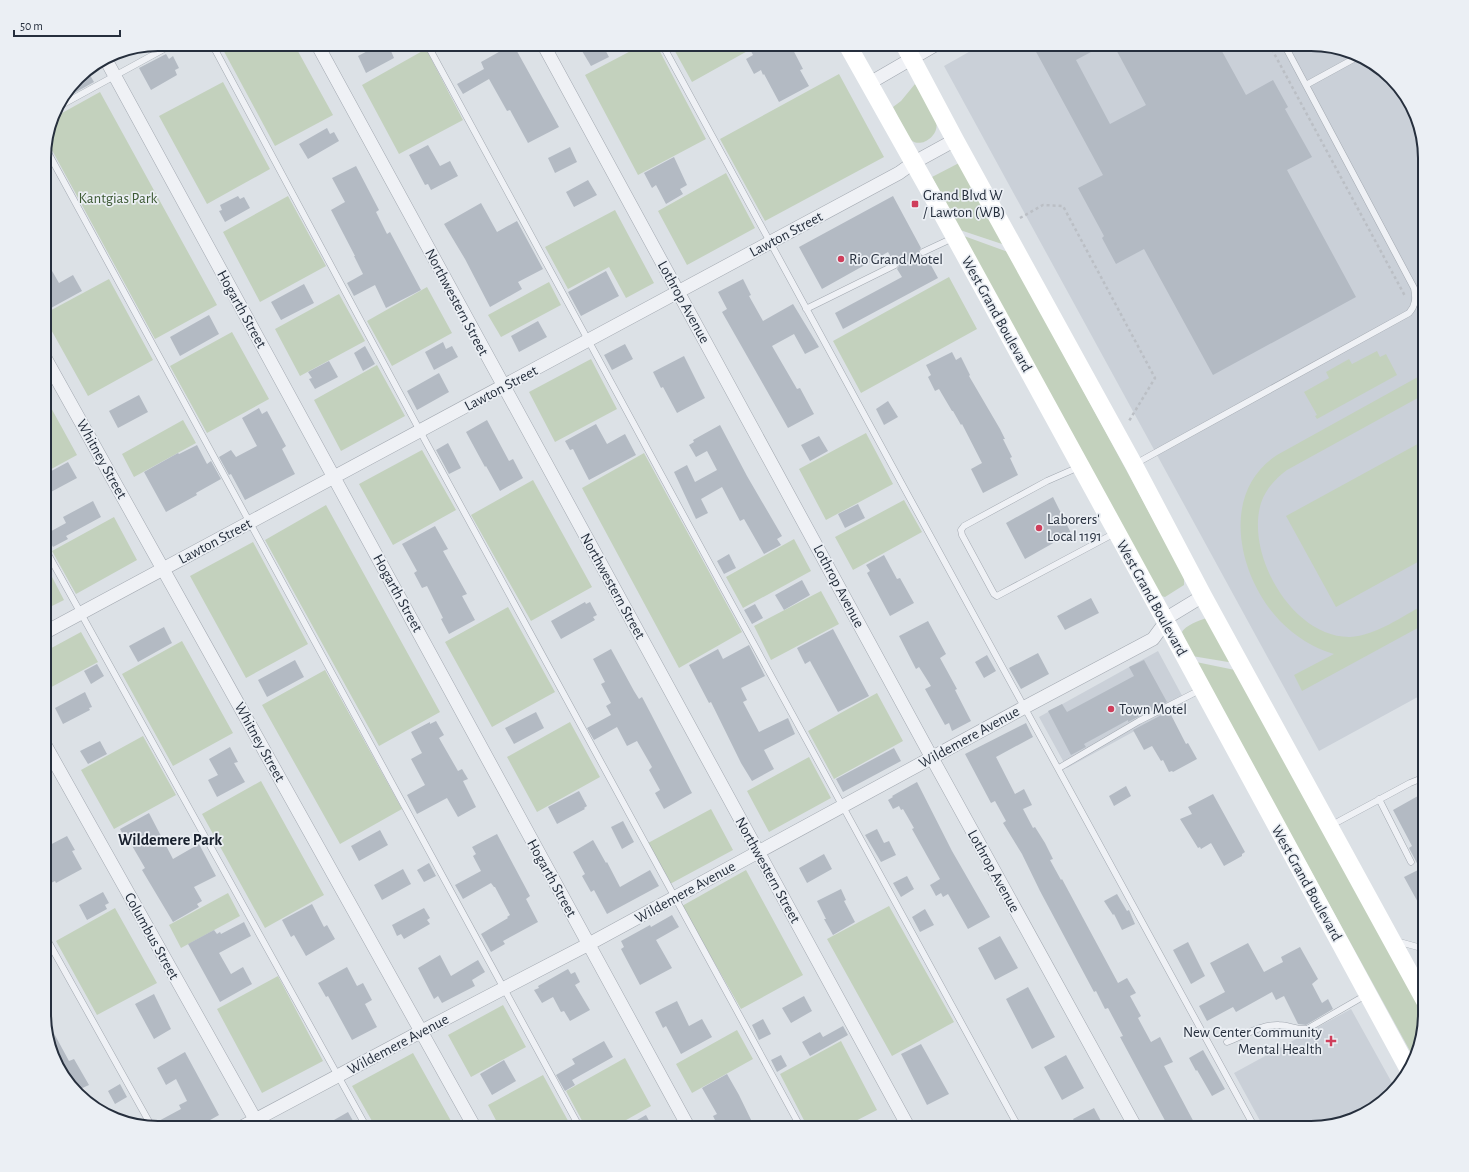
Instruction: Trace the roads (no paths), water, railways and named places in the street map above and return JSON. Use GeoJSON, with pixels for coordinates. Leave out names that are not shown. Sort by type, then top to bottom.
{"type":"FeatureCollection","features":[{"type":"Feature","properties":{"kind":"main road","name":"West Grand Boulevard"},"geometry":{"type":"LineString","coordinates":[[851,51],[1166,622],[1406,1064]]}},
{"type":"Feature","properties":{"kind":"main road"},"geometry":{"type":"LineString","coordinates":[[908,51],[955,140],[1134,465],[1203,596],[1418,988]]}},
{"type":"Feature","properties":{"kind":"street","name":"Northwestern Street"},"geometry":{"type":"LineString","coordinates":[[322,51],[905,1121]]}},
{"type":"Feature","properties":{"kind":"street","name":"Lothrop Avenue"},"geometry":{"type":"LineString","coordinates":[[547,51],[932,758],[1132,1121]]}},
{"type":"Feature","properties":{"kind":"street"},"geometry":{"type":"LineString","coordinates":[[868,84],[908,51]]}},
{"type":"Feature","properties":{"kind":"street","name":"Hogarth Street"},"geometry":{"type":"LineString","coordinates":[[108,63],[685,1121]]}},
{"type":"Feature","properties":{"kind":"street","name":"Lawton Street"},"geometry":{"type":"LineString","coordinates":[[51,629],[588,342],[899,173],[913,163],[955,140]]}},
{"type":"Feature","properties":{"kind":"street","name":"Whitney Street"},"geometry":{"type":"LineString","coordinates":[[51,369],[471,1121]]}},
{"type":"Feature","properties":{"kind":"street","name":"Wildemere Avenue"},"geometry":{"type":"LineString","coordinates":[[263,1121],[338,1075],[589,944],[843,805],[1153,639],[1170,616],[1203,596]]}},
{"type":"Feature","properties":{"kind":"street","name":"Columbus Street"},"geometry":{"type":"LineString","coordinates":[[51,755],[256,1121]]}},
{"type":"Feature","properties":{"kind":"lane"},"geometry":{"type":"LineString","coordinates":[[66,103],[160,51]]}},
{"type":"Feature","properties":{"kind":"lane"},"geometry":{"type":"LineString","coordinates":[[216,51],[420,431],[797,1121]]}},
{"type":"Feature","properties":{"kind":"lane"},"geometry":{"type":"LineString","coordinates":[[431,51],[588,342],[1015,1121]]}},
{"type":"Feature","properties":{"kind":"lane"},"geometry":{"type":"LineString","coordinates":[[666,51],[1251,1121]]}},
{"type":"Feature","properties":{"kind":"lane"},"geometry":{"type":"LineString","coordinates":[[1134,465],[1409,313],[1414,307],[1416,298],[1414,288],[1288,51]]}},
{"type":"Feature","properties":{"kind":"lane"},"geometry":{"type":"LineString","coordinates":[[1306,85],[1353,59]]}},
{"type":"Feature","properties":{"kind":"lane"},"geometry":{"type":"LineString","coordinates":[[51,157],[576,1121]]}},
{"type":"Feature","properties":{"kind":"lane"},"geometry":{"type":"LineString","coordinates":[[923,252],[954,237]]}},
{"type":"Feature","properties":{"kind":"lane"},"geometry":{"type":"LineString","coordinates":[[806,309],[895,265]]}},
{"type":"Feature","properties":{"kind":"lane"},"geometry":{"type":"LineString","coordinates":[[1080,466],[1047,481],[964,526],[961,530],[962,536],[994,594],[998,596],[1116,532]]}},
{"type":"Feature","properties":{"kind":"lane"},"geometry":{"type":"LineString","coordinates":[[51,559],[363,1121]]}},
{"type":"Feature","properties":{"kind":"lane"},"geometry":{"type":"LineString","coordinates":[[1058,768],[1140,721],[1202,689]]}},
{"type":"Feature","properties":{"kind":"lane"},"geometry":{"type":"LineString","coordinates":[[1329,826],[1418,780]]}},
{"type":"Feature","properties":{"kind":"lane"},"geometry":{"type":"LineString","coordinates":[[1379,799],[1411,862]]}},
{"type":"Feature","properties":{"kind":"lane"},"geometry":{"type":"LineString","coordinates":[[1391,939],[1418,947]]}},
{"type":"Feature","properties":{"kind":"lane"},"geometry":{"type":"LineString","coordinates":[[51,947],[148,1121]]}},
{"type":"Feature","properties":{"kind":"lane"},"geometry":{"type":"LineString","coordinates":[[1227,1042],[1270,1025],[1281,1025],[1300,1030],[1307,1029],[1368,994]]}},
{"type":"Feature","properties":{"kind":"place","name":"Grand Blvd W / Lawton (WB)"},"geometry":{"type":"Point","coordinates":[915,204]}},
{"type":"Feature","properties":{"kind":"place","name":"Rio Grand Motel"},"geometry":{"type":"Point","coordinates":[841,259]}},
{"type":"Feature","properties":{"kind":"place","name":"Laborers' Local 1191"},"geometry":{"type":"Point","coordinates":[1039,528]}},
{"type":"Feature","properties":{"kind":"place","name":"Town Motel"},"geometry":{"type":"Point","coordinates":[1111,709]}},
{"type":"Feature","properties":{"kind":"place","name":"New Center Community Mental Health"},"geometry":{"type":"Point","coordinates":[1331,1041]}},
{"type":"Feature","properties":{"kind":"district","name":"Wildemere Park"},"geometry":{"type":"Point","coordinates":[170,839]}},
{"type":"Feature","properties":{"kind":"park label","name":"Kantgias Park"},"geometry":{"type":"Point","coordinates":[118,198]}}]}
